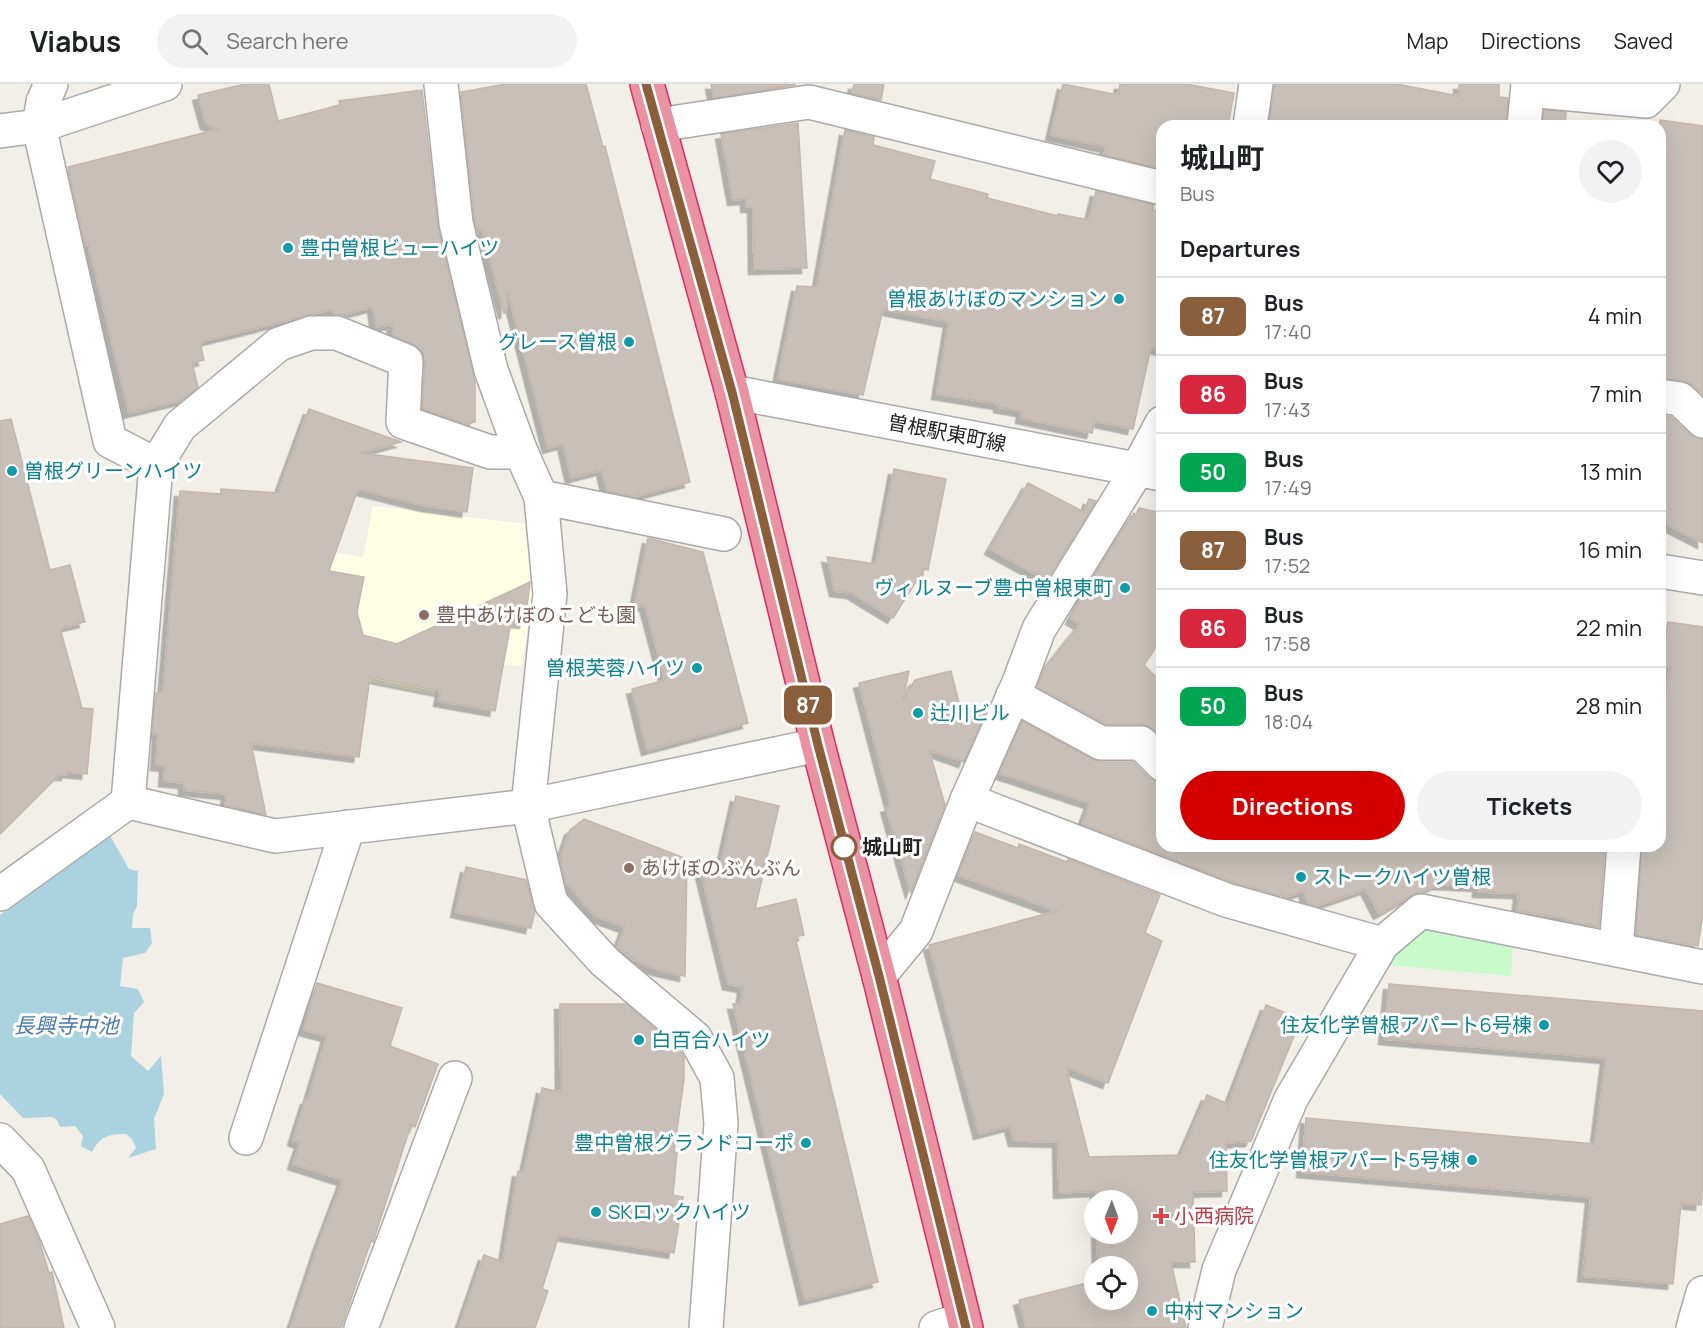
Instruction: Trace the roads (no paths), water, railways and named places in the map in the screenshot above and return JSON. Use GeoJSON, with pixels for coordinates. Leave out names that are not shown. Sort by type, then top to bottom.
{"type":"FeatureCollection","features":[{"type":"Feature","properties":{"kind":"highway"},"geometry":{"type":"LineString","coordinates":[[646,84],[732,392],[818,745],[879,976],[955,1325]]}},
{"type":"Feature","properties":{"kind":"street"},"geometry":{"type":"LineString","coordinates":[[51,84],[43,102],[39,126],[110,441],[156,465]]}},
{"type":"Feature","properties":{"kind":"street"},"geometry":{"type":"LineString","coordinates":[[0,131],[39,126],[165,84]]}},
{"type":"Feature","properties":{"kind":"street"},"geometry":{"type":"LineString","coordinates":[[441,84],[456,223],[491,370],[521,453],[542,497],[550,594],[528,806],[551,903],[605,962],[695,1038],[717,1078],[720,1124],[706,1328]]}},
{"type":"Feature","properties":{"kind":"street"},"geometry":{"type":"LineString","coordinates":[[1251,120],[1256,84]]}},
{"type":"Feature","properties":{"kind":"street"},"geometry":{"type":"LineString","coordinates":[[1525,120],[1528,87],[1646,101],[1663,84]]}},
{"type":"Feature","properties":{"kind":"street"},"geometry":{"type":"LineString","coordinates":[[658,125],[809,102],[1156,187]]}},
{"type":"Feature","properties":{"kind":"street"},"geometry":{"type":"LineString","coordinates":[[128,802],[156,465],[180,426],[279,344],[311,333],[337,333],[406,361],[403,422],[490,452],[521,453]]}},
{"type":"Feature","properties":{"kind":"street","name":"曽根駅東町線"},"geometry":{"type":"LineString","coordinates":[[732,392],[1150,472]]}},
{"type":"Feature","properties":{"kind":"street"},"geometry":{"type":"LineString","coordinates":[[1666,397],[1680,399],[1703,421]]}},
{"type":"Feature","properties":{"kind":"street"},"geometry":{"type":"LineString","coordinates":[[879,976],[916,932],[967,800],[1013,695],[1039,628],[1150,472],[1156,448]]}},
{"type":"Feature","properties":{"kind":"street"},"geometry":{"type":"LineString","coordinates":[[542,497],[724,534]]}},
{"type":"Feature","properties":{"kind":"street"},"geometry":{"type":"LineString","coordinates":[[1666,571],[1703,578]]}},
{"type":"Feature","properties":{"kind":"street"},"geometry":{"type":"LineString","coordinates":[[1013,695],[1101,743],[1141,742],[1156,758]]}},
{"type":"Feature","properties":{"kind":"street"},"geometry":{"type":"LineString","coordinates":[[0,894],[128,802],[275,836],[528,806],[818,745]]}},
{"type":"Feature","properties":{"kind":"street"},"geometry":{"type":"LineString","coordinates":[[967,800],[1226,900],[1382,944]]}},
{"type":"Feature","properties":{"kind":"street"},"geometry":{"type":"LineString","coordinates":[[246,1138],[348,827]]}},
{"type":"Feature","properties":{"kind":"street"},"geometry":{"type":"LineString","coordinates":[[1616,950],[1624,852]]}},
{"type":"Feature","properties":{"kind":"street"},"geometry":{"type":"LineString","coordinates":[[1205,1328],[1219,1270],[1291,1099],[1382,944],[1421,911],[1703,967]]}},
{"type":"Feature","properties":{"kind":"street"},"geometry":{"type":"LineString","coordinates":[[361,1328],[455,1078]]}},
{"type":"Feature","properties":{"kind":"street"},"geometry":{"type":"LineString","coordinates":[[0,1140],[28,1169],[98,1328]]}},
{"type":"Feature","properties":{"kind":"street"},"geometry":{"type":"LineString","coordinates":[[1693,1328],[1703,1293]]}},
{"type":"Feature","properties":{"kind":"water","name":"長興寺中池"},"geometry":{"type":"Polygon","coordinates":[[[109,834],[129,869],[138,871],[137,906],[133,914],[132,928],[150,928],[152,943],[145,953],[123,958],[120,986],[138,989],[144,1002],[134,1013],[131,1056],[148,1071],[161,1056],[164,1094],[154,1119],[156,1149],[128,1158],[136,1148],[132,1139],[126,1134],[102,1139],[92,1152],[81,1146],[83,1136],[75,1126],[60,1127],[57,1120],[52,1117],[23,1118],[0,1094],[0,915],[109,834]]]}},
{"type":"Feature","properties":{"kind":"place","name":"豊中曽根ビューハイツ"},"geometry":{"type":"Point","coordinates":[288,248]}},
{"type":"Feature","properties":{"kind":"place","name":"曽根あけぼのマンション"},"geometry":{"type":"Point","coordinates":[1119,299]}},
{"type":"Feature","properties":{"kind":"place","name":"グレース曽根"},"geometry":{"type":"Point","coordinates":[629,342]}},
{"type":"Feature","properties":{"kind":"place","name":"曽根グリーンハイツ"},"geometry":{"type":"Point","coordinates":[12,471]}},
{"type":"Feature","properties":{"kind":"place","name":"ヴィルヌーブ豊中曽根東町"},"geometry":{"type":"Point","coordinates":[1125,588]}},
{"type":"Feature","properties":{"kind":"place","name":"豊中あけぼのこども園"},"geometry":{"type":"Point","coordinates":[424,615]}},
{"type":"Feature","properties":{"kind":"place","name":"曽根芙蓉ハイツ"},"geometry":{"type":"Point","coordinates":[697,668]}},
{"type":"Feature","properties":{"kind":"place","name":"辻川ビル"},"geometry":{"type":"Point","coordinates":[918,713]}},
{"type":"Feature","properties":{"kind":"place","name":"城山町"},"geometry":{"type":"Point","coordinates":[844,847]}},
{"type":"Feature","properties":{"kind":"place","name":"あけぼのぶんぶん"},"geometry":{"type":"Point","coordinates":[629,868]}},
{"type":"Feature","properties":{"kind":"place","name":"ストークハイツ曽根"},"geometry":{"type":"Point","coordinates":[1301,877]}},
{"type":"Feature","properties":{"kind":"place","name":"住友化学曽根アパート6号棟"},"geometry":{"type":"Point","coordinates":[1544,1025]}},
{"type":"Feature","properties":{"kind":"place","name":"白百合ハイツ"},"geometry":{"type":"Point","coordinates":[639,1040]}},
{"type":"Feature","properties":{"kind":"place","name":"豊中曽根グランドコーポ"},"geometry":{"type":"Point","coordinates":[806,1143]}},
{"type":"Feature","properties":{"kind":"place","name":"住友化学曽根アパート5号棟"},"geometry":{"type":"Point","coordinates":[1472,1160]}},
{"type":"Feature","properties":{"kind":"place","name":"SKロックハイツ"},"geometry":{"type":"Point","coordinates":[596,1212]}},
{"type":"Feature","properties":{"kind":"place","name":"小西病院"},"geometry":{"type":"Point","coordinates":[1161,1216]}},
{"type":"Feature","properties":{"kind":"place","name":"中村マンション"},"geometry":{"type":"Point","coordinates":[1152,1311]}}]}
